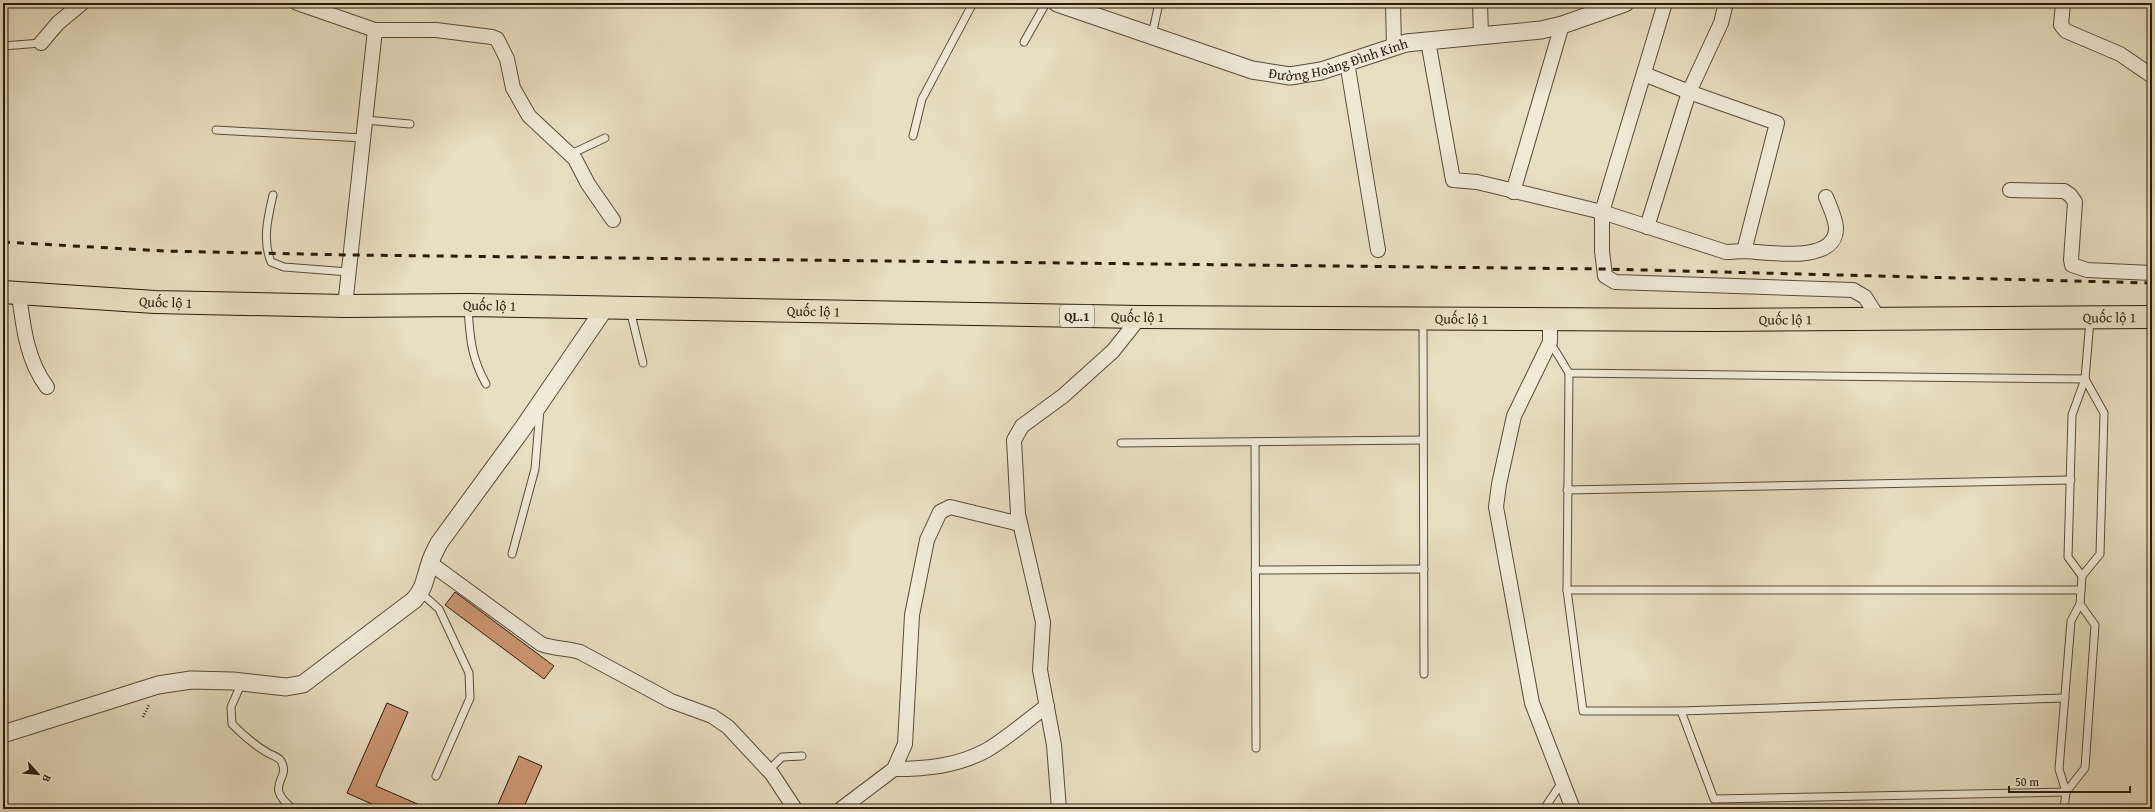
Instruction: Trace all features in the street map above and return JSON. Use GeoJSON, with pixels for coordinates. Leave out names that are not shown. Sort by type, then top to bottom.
{"type":"FeatureCollection","features":[{"type":"Feature","properties":{"kind":"highway","name":"Quốc lộ 1"},"geometry":{"type":"LineString","coordinates":[[11,293],[155,302],[345,306],[468,305],[1140,317],[1879,319],[2152,317]]}},
{"type":"Feature","properties":{"kind":"street"},"geometry":{"type":"LineString","coordinates":[[41,43],[58,23],[82,3]]}},
{"type":"Feature","properties":{"kind":"street"},"geometry":{"type":"LineString","coordinates":[[297,3],[375,30],[436,30],[492,37],[497,39],[507,59],[513,88],[529,116],[570,154],[613,220]]}},
{"type":"Feature","properties":{"kind":"street","name":"Đường Hoàng Đình Kinh"},"geometry":{"type":"LineString","coordinates":[[1057,3],[1252,70],[1273,75],[1290,76],[1320,71],[1406,43],[1541,30],[1562,25],[1625,3]]}},
{"type":"Feature","properties":{"kind":"street"},"geometry":{"type":"LineString","coordinates":[[1393,3],[1394,47]]}},
{"type":"Feature","properties":{"kind":"street"},"geometry":{"type":"LineString","coordinates":[[1480,3],[1481,36]]}},
{"type":"Feature","properties":{"kind":"street"},"geometry":{"type":"LineString","coordinates":[[1665,3],[1602,212],[1605,276],[1612,281],[1853,290],[1865,297],[1879,319]]}},
{"type":"Feature","properties":{"kind":"street"},"geometry":{"type":"LineString","coordinates":[[1647,227],[1689,92],[1721,23],[1726,3]]}},
{"type":"Feature","properties":{"kind":"street"},"geometry":{"type":"LineString","coordinates":[[2063,3],[2061,25],[2066,31],[2120,54],[2152,76]]}},
{"type":"Feature","properties":{"kind":"street"},"geometry":{"type":"LineString","coordinates":[[1513,192],[1562,25]]}},
{"type":"Feature","properties":{"kind":"street"},"geometry":{"type":"LineString","coordinates":[[345,306],[375,30]]}},
{"type":"Feature","properties":{"kind":"street"},"geometry":{"type":"LineString","coordinates":[[1428,41],[1453,180],[1477,182],[1513,192],[1602,212],[1720,251],[1744,251],[1799,255],[1825,246],[1834,238],[1836,228],[1826,197]]}},
{"type":"Feature","properties":{"kind":"street"},"geometry":{"type":"LineString","coordinates":[[1347,62],[1378,250]]}},
{"type":"Feature","properties":{"kind":"street"},"geometry":{"type":"LineString","coordinates":[[1644,74],[1689,92],[1777,122],[1744,251]]}},
{"type":"Feature","properties":{"kind":"street"},"geometry":{"type":"LineString","coordinates":[[2010,190],[2064,191],[2070,195],[2074,202],[2072,265],[2087,270],[2152,273]]}},
{"type":"Feature","properties":{"kind":"street"},"geometry":{"type":"LineString","coordinates":[[11,293],[22,318],[30,353],[37,374],[47,387]]}},
{"type":"Feature","properties":{"kind":"street"},"geometry":{"type":"LineString","coordinates":[[3,734],[158,685],[191,680],[242,682],[286,687],[303,684],[414,600],[421,593],[426,582],[430,563],[439,543],[539,405],[605,308]]}},
{"type":"Feature","properties":{"kind":"street"},"geometry":{"type":"LineString","coordinates":[[1059,809],[1054,745],[1040,670],[1043,622],[1018,514],[1014,440],[1022,426],[1063,396],[1113,351],[1140,317]]}},
{"type":"Feature","properties":{"kind":"street"},"geometry":{"type":"LineString","coordinates":[[1550,318],[1550,342],[1514,416],[1499,484],[1496,507],[1532,703],[1573,809]]}},
{"type":"Feature","properties":{"kind":"street"},"geometry":{"type":"LineString","coordinates":[[841,809],[894,769],[904,744],[912,615],[927,540],[940,512],[950,507],[1020,524]]}},
{"type":"Feature","properties":{"kind":"street"},"geometry":{"type":"LineString","coordinates":[[430,563],[541,644],[552,648],[567,648],[580,652],[671,701],[712,716],[728,727],[743,741],[769,770],[795,809]]}},
{"type":"Feature","properties":{"kind":"street"},"geometry":{"type":"LineString","coordinates":[[894,769],[926,768],[952,764],[987,750],[1047,706]]}},
{"type":"Feature","properties":{"kind":"lane"},"geometry":{"type":"LineString","coordinates":[[913,136],[922,99],[973,3]]}},
{"type":"Feature","properties":{"kind":"lane"},"geometry":{"type":"LineString","coordinates":[[1024,42],[1046,3]]}},
{"type":"Feature","properties":{"kind":"lane"},"geometry":{"type":"LineString","coordinates":[[1152,35],[1159,3]]}},
{"type":"Feature","properties":{"kind":"lane"},"geometry":{"type":"LineString","coordinates":[[3,46],[41,43]]}},
{"type":"Feature","properties":{"kind":"lane"},"geometry":{"type":"LineString","coordinates":[[365,120],[410,124]]}},
{"type":"Feature","properties":{"kind":"lane"},"geometry":{"type":"LineString","coordinates":[[216,130],[364,138]]}},
{"type":"Feature","properties":{"kind":"lane"},"geometry":{"type":"LineString","coordinates":[[570,154],[605,138]]}},
{"type":"Feature","properties":{"kind":"lane"},"geometry":{"type":"LineString","coordinates":[[273,195],[266,232],[267,253],[271,262],[284,267],[349,272]]}},
{"type":"Feature","properties":{"kind":"lane"},"geometry":{"type":"LineString","coordinates":[[468,305],[472,353],[477,367],[486,384]]}},
{"type":"Feature","properties":{"kind":"lane"},"geometry":{"type":"LineString","coordinates":[[630,308],[643,363]]}},
{"type":"Feature","properties":{"kind":"lane"},"geometry":{"type":"LineString","coordinates":[[2082,576],[2068,557],[2072,415],[2085,379],[2091,317]]}},
{"type":"Feature","properties":{"kind":"lane"},"geometry":{"type":"LineString","coordinates":[[1423,318],[1424,674]]}},
{"type":"Feature","properties":{"kind":"lane"},"geometry":{"type":"LineString","coordinates":[[1550,342],[1568,372],[1567,590],[1583,711],[1681,711],[2065,698]]}},
{"type":"Feature","properties":{"kind":"lane"},"geometry":{"type":"LineString","coordinates":[[1568,372],[2085,379]]}},
{"type":"Feature","properties":{"kind":"lane"},"geometry":{"type":"LineString","coordinates":[[2064,809],[2066,792],[2059,769],[2071,621],[2080,604],[2082,576],[2100,554],[2104,413],[2085,379]]}},
{"type":"Feature","properties":{"kind":"lane"},"geometry":{"type":"LineString","coordinates":[[512,554],[535,469],[540,421],[539,405]]}},
{"type":"Feature","properties":{"kind":"lane"},"geometry":{"type":"LineString","coordinates":[[1121,443],[1423,440]]}},
{"type":"Feature","properties":{"kind":"lane"},"geometry":{"type":"LineString","coordinates":[[1255,442],[1256,748]]}},
{"type":"Feature","properties":{"kind":"lane"},"geometry":{"type":"LineString","coordinates":[[1567,490],[2071,480]]}},
{"type":"Feature","properties":{"kind":"lane"},"geometry":{"type":"LineString","coordinates":[[1255,570],[1424,569]]}},
{"type":"Feature","properties":{"kind":"lane"},"geometry":{"type":"LineString","coordinates":[[1567,590],[2081,590]]}},
{"type":"Feature","properties":{"kind":"lane"},"geometry":{"type":"LineString","coordinates":[[421,593],[439,609],[469,673],[470,698],[436,776]]}},
{"type":"Feature","properties":{"kind":"lane"},"geometry":{"type":"LineString","coordinates":[[2066,792],[2085,768],[2095,625],[2080,604]]}},
{"type":"Feature","properties":{"kind":"lane"},"geometry":{"type":"LineString","coordinates":[[242,682],[231,707],[232,724],[246,739],[277,757],[283,764],[283,772],[277,786],[278,793],[293,809]]}},
{"type":"Feature","properties":{"kind":"lane"},"geometry":{"type":"LineString","coordinates":[[1681,711],[1714,798],[2066,792]]}},
{"type":"Feature","properties":{"kind":"lane"},"geometry":{"type":"LineString","coordinates":[[769,770],[782,757],[802,756]]}},
{"type":"Feature","properties":{"kind":"lane"},"geometry":{"type":"LineString","coordinates":[[1544,809],[1562,782]]}},
{"type":"Feature","properties":{"kind":"building"},"geometry":{"type":"Polygon","coordinates":[[[455,592],[554,666],[544,679],[445,605],[455,592]]]}},
{"type":"Feature","properties":{"kind":"building"},"geometry":{"type":"Polygon","coordinates":[[[387,703],[408,712],[376,786],[429,809],[383,809],[347,793],[387,703]]]}},
{"type":"Feature","properties":{"kind":"building"},"geometry":{"type":"Polygon","coordinates":[[[519,756],[542,766],[523,809],[496,809],[519,756]]]}},
{"type":"Feature","properties":{"kind":"railway"},"geometry":{"type":"LineString","coordinates":[[3,242],[164,251],[351,255],[1604,269],[2152,283]]}}]}
